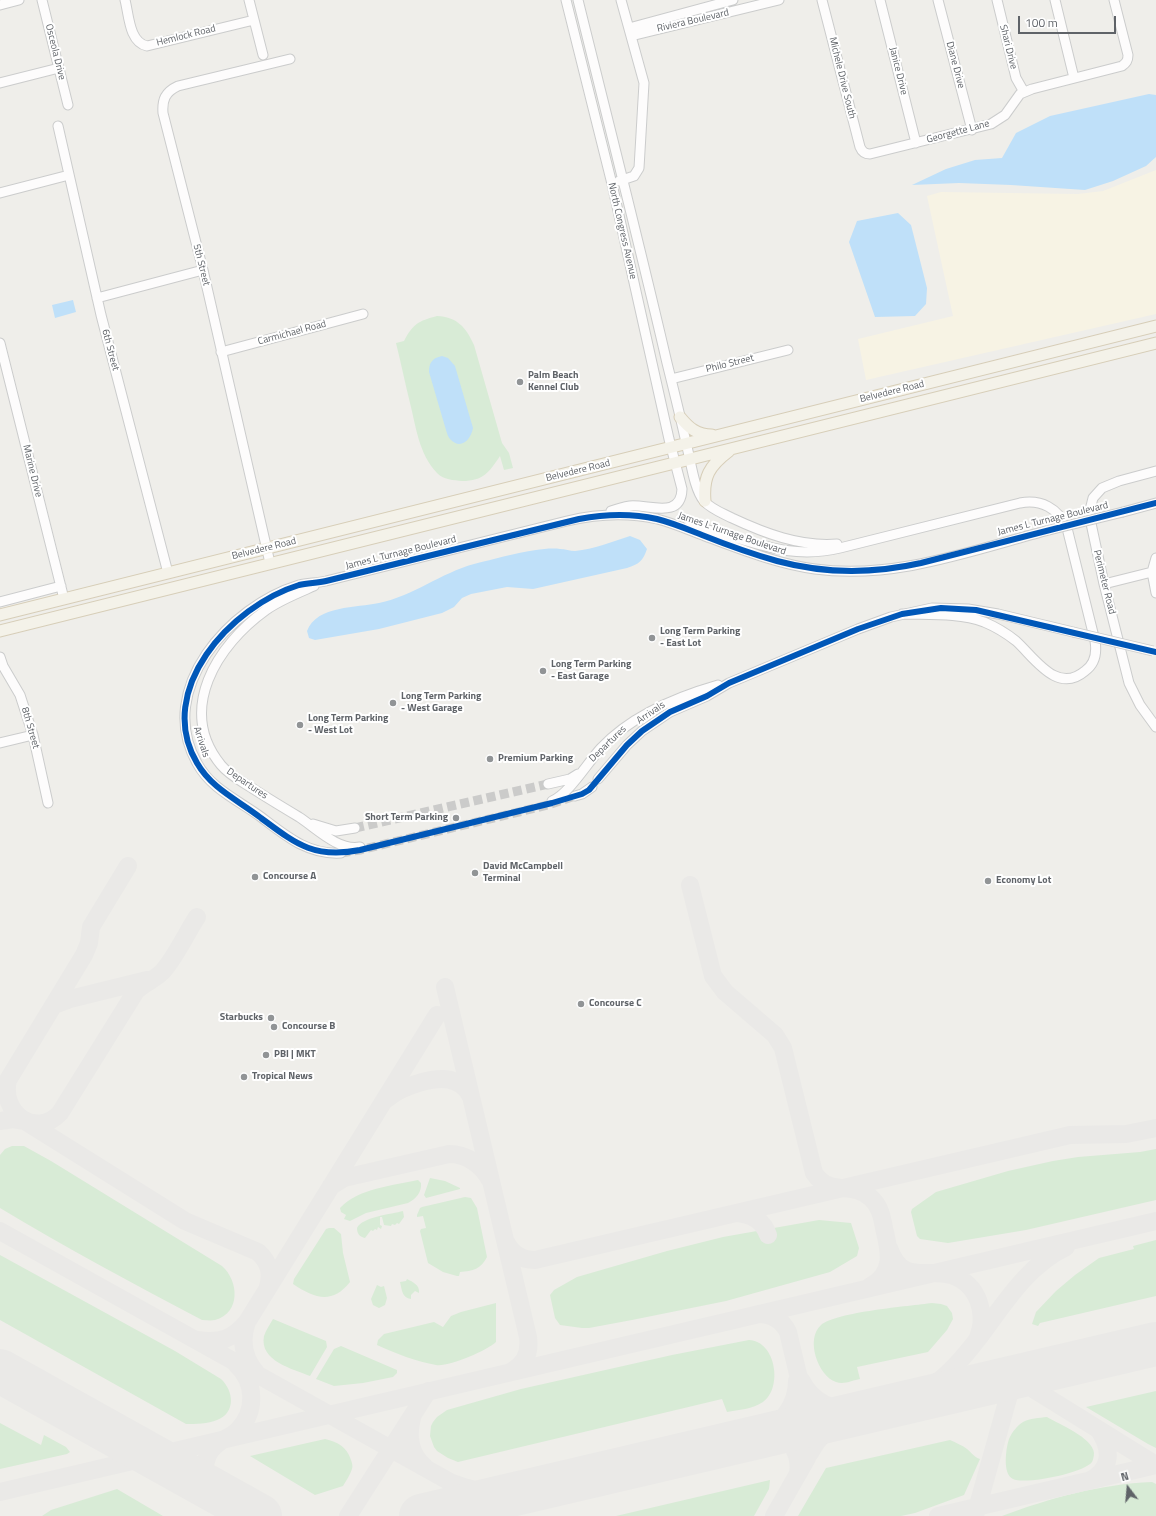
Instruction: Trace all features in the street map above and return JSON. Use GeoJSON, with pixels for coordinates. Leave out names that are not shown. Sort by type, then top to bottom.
{"type":"FeatureCollection","features":[{"type":"Feature","properties":{"kind":"main road","name":"Belvedere Road"},"geometry":{"type":"LineString","coordinates":[[0,615],[725,435],[1156,326]]}},
{"type":"Feature","properties":{"kind":"main road","name":"Belvedere Road"},"geometry":{"type":"LineString","coordinates":[[0,631],[1156,343]]}},
{"type":"Feature","properties":{"kind":"main road"},"geometry":{"type":"LineString","coordinates":[[952,394],[975,380],[981,370]]}},
{"type":"Feature","properties":{"kind":"main road"},"geometry":{"type":"LineString","coordinates":[[680,417],[689,427],[699,434],[725,435]]}},
{"type":"Feature","properties":{"kind":"main road"},"geometry":{"type":"LineString","coordinates":[[705,502],[704,486],[707,474],[717,460],[732,449]]}},
{"type":"Feature","properties":{"kind":"street"},"geometry":{"type":"LineString","coordinates":[[0,5],[19,0]]}},
{"type":"Feature","properties":{"kind":"street","name":"Osceola Drive"},"geometry":{"type":"LineString","coordinates":[[42,0],[68,104]]}},
{"type":"Feature","properties":{"kind":"street","name":"Hemlock Road"},"geometry":{"type":"LineString","coordinates":[[125,0],[135,39],[147,46],[254,20]]}},
{"type":"Feature","properties":{"kind":"street"},"geometry":{"type":"LineString","coordinates":[[249,0],[263,55]]}},
{"type":"Feature","properties":{"kind":"street","name":"North Congress Avenue"},"geometry":{"type":"LineString","coordinates":[[566,0],[612,184],[671,448],[682,489],[681,497],[676,504],[668,508],[660,509],[629,506],[590,516]]}},
{"type":"Feature","properties":{"kind":"street","name":"North Congress Avenue"},"geometry":{"type":"LineString","coordinates":[[578,0],[686,444],[698,490],[705,502]]}},
{"type":"Feature","properties":{"kind":"street"},"geometry":{"type":"LineString","coordinates":[[612,184],[634,176],[639,168],[644,83],[621,0]]}},
{"type":"Feature","properties":{"kind":"street","name":"Riviera Boulevard"},"geometry":{"type":"LineString","coordinates":[[630,32],[719,2],[733,0]]}},
{"type":"Feature","properties":{"kind":"street","name":"Riviera Boulevard"},"geometry":{"type":"LineString","coordinates":[[630,32],[722,14],[779,0]]}},
{"type":"Feature","properties":{"kind":"street","name":"Michele Drive South"},"geometry":{"type":"LineString","coordinates":[[822,0],[860,148],[866,154]]}},
{"type":"Feature","properties":{"kind":"street","name":"Janice Drive"},"geometry":{"type":"LineString","coordinates":[[880,0],[916,143]]}},
{"type":"Feature","properties":{"kind":"street","name":"Diane Drive"},"geometry":{"type":"LineString","coordinates":[[938,0],[972,130]]}},
{"type":"Feature","properties":{"kind":"street","name":"Shari Drive"},"geometry":{"type":"LineString","coordinates":[[997,0],[1016,78],[1024,92]]}},
{"type":"Feature","properties":{"kind":"street"},"geometry":{"type":"LineString","coordinates":[[1055,0],[1074,78]]}},
{"type":"Feature","properties":{"kind":"street"},"geometry":{"type":"LineString","coordinates":[[1024,92],[1126,64],[1128,55],[1114,0]]}},
{"type":"Feature","properties":{"kind":"street"},"geometry":{"type":"LineString","coordinates":[[719,2],[722,14]]}},
{"type":"Feature","properties":{"kind":"street","name":"5th Street"},"geometry":{"type":"LineString","coordinates":[[270,563],[203,270],[163,113],[162,102],[164,97],[172,89],[178,86],[290,59]]}},
{"type":"Feature","properties":{"kind":"street"},"geometry":{"type":"LineString","coordinates":[[0,83],[59,68]]}},
{"type":"Feature","properties":{"kind":"street","name":"Georgette Lane"},"geometry":{"type":"LineString","coordinates":[[866,154],[986,126],[1000,119],[1017,98],[1024,92]]}},
{"type":"Feature","properties":{"kind":"street","name":"6th Street"},"geometry":{"type":"LineString","coordinates":[[58,126],[97,298],[168,573]]}},
{"type":"Feature","properties":{"kind":"street"},"geometry":{"type":"LineString","coordinates":[[0,193],[69,175]]}},
{"type":"Feature","properties":{"kind":"street"},"geometry":{"type":"LineString","coordinates":[[97,298],[203,270]]}},
{"type":"Feature","properties":{"kind":"street","name":"Carmichael Road"},"geometry":{"type":"LineString","coordinates":[[221,352],[364,314]]}},
{"type":"Feature","properties":{"kind":"street","name":"Marine Drive"},"geometry":{"type":"LineString","coordinates":[[0,343],[64,599]]}},
{"type":"Feature","properties":{"kind":"street","name":"Philo Street"},"geometry":{"type":"LineString","coordinates":[[671,379],[788,350]]}},
{"type":"Feature","properties":{"kind":"street","name":"Perimeter Road"},"geometry":{"type":"LineString","coordinates":[[1156,471],[1106,486],[1095,494],[1091,503],[1089,518],[1129,683],[1140,705],[1156,727]]}},
{"type":"Feature","properties":{"kind":"street"},"geometry":{"type":"LineString","coordinates":[[705,502],[716,510],[740,522],[792,540],[822,544],[862,542]]}},
{"type":"Feature","properties":{"kind":"street"},"geometry":{"type":"LineString","coordinates":[[674,524],[707,529],[759,545],[792,552],[828,551],[1025,502],[1040,503],[1048,506],[1060,515],[1067,528],[1095,641],[1095,656],[1090,666],[1081,675],[1069,678],[1060,678],[1049,673],[1011,637],[988,624],[962,617],[902,614]]}},
{"type":"Feature","properties":{"kind":"street","name":"James L Turnage Boulevard"},"geometry":{"type":"LineString","coordinates":[[326,582],[590,516],[612,515],[634,515],[674,524],[704,536],[779,561],[813,569],[849,572],[885,570],[957,555],[1156,503]]}},
{"type":"Feature","properties":{"kind":"street"},"geometry":{"type":"LineString","coordinates":[[1156,558],[1152,572],[1156,593]]}},
{"type":"Feature","properties":{"kind":"street"},"geometry":{"type":"LineString","coordinates":[[1104,584],[1152,572]]}},
{"type":"Feature","properties":{"kind":"street","name":"Departures"},"geometry":{"type":"LineString","coordinates":[[326,582],[277,603],[249,624],[233,640],[219,659],[208,680],[202,696],[202,725],[214,756],[230,774],[303,820],[333,841],[349,847],[360,847]]}},
{"type":"Feature","properties":{"kind":"street","name":"Arrivals"},"geometry":{"type":"LineString","coordinates":[[326,582],[300,585],[279,594],[255,607],[225,632],[209,651],[196,673],[187,697],[185,720],[186,732],[192,754],[204,774],[218,788],[300,845],[322,852],[341,853]]}},
{"type":"Feature","properties":{"kind":"street"},"geometry":{"type":"LineString","coordinates":[[0,602],[61,586]]}},
{"type":"Feature","properties":{"kind":"street"},"geometry":{"type":"LineString","coordinates":[[729,682],[858,629],[902,614],[932,608],[968,609],[998,614],[1155,652]]}},
{"type":"Feature","properties":{"kind":"street","name":"8th Street"},"geometry":{"type":"LineString","coordinates":[[0,657],[3,666],[20,695],[33,735],[48,803]]}},
{"type":"Feature","properties":{"kind":"street","name":"Departures"},"geometry":{"type":"LineString","coordinates":[[552,801],[563,793],[578,774],[617,732],[657,707],[703,689],[729,682]]}},
{"type":"Feature","properties":{"kind":"street","name":"Arrivals"},"geometry":{"type":"LineString","coordinates":[[598,779],[627,745],[647,728],[670,712],[707,696],[729,682]]}},
{"type":"Feature","properties":{"kind":"street"},"geometry":{"type":"LineString","coordinates":[[0,743],[33,735]]}},
{"type":"Feature","properties":{"kind":"street","name":"Departures"},"geometry":{"type":"LineString","coordinates":[[548,784],[570,779],[578,774]]}},
{"type":"Feature","properties":{"kind":"street"},"geometry":{"type":"LineString","coordinates":[[574,796],[582,794],[592,787]]}},
{"type":"Feature","properties":{"kind":"street","name":"Departures"},"geometry":{"type":"LineString","coordinates":[[303,820],[332,830],[341,831],[355,828]]}},
{"type":"Feature","properties":{"kind":"shaded area"},"geometry":{"type":"Polygon","coordinates":[[[1156,170],[1156,314],[866,380],[858,339],[953,316],[927,196],[941,192],[1078,194],[1103,191],[1156,170]]]}},
{"type":"Feature","properties":{"kind":"green space"},"geometry":{"type":"Polygon","coordinates":[[[437,316],[450,318],[460,324],[468,333],[474,345],[502,443],[509,453],[513,468],[504,470],[500,456],[489,471],[476,479],[462,481],[445,478],[439,475],[431,466],[422,449],[416,431],[396,343],[404,341],[413,327],[417,324],[437,316]]]}},
{"type":"Feature","properties":{"kind":"green space"},"geometry":{"type":"Polygon","coordinates":[[[12,1146],[24,1146],[51,1161],[222,1266],[228,1272],[234,1288],[235,1296],[229,1311],[215,1320],[202,1320],[75,1252],[0,1208],[0,1155],[5,1149],[12,1146]]]}},
{"type":"Feature","properties":{"kind":"green space"},"geometry":{"type":"Polygon","coordinates":[[[1156,1149],[1156,1200],[1026,1230],[948,1243],[920,1239],[917,1236],[911,1212],[912,1209],[936,1192],[1008,1171],[1053,1161],[1156,1149]]]}},
{"type":"Feature","properties":{"kind":"green space"},"geometry":{"type":"Polygon","coordinates":[[[430,1178],[445,1181],[460,1189],[426,1198],[424,1195],[430,1178]]]}},
{"type":"Feature","properties":{"kind":"green space"},"geometry":{"type":"Polygon","coordinates":[[[418,1180],[421,1183],[419,1192],[414,1199],[408,1203],[366,1213],[350,1221],[344,1219],[346,1215],[341,1212],[340,1208],[357,1196],[387,1186],[418,1180]]]}},
{"type":"Feature","properties":{"kind":"green space"},"geometry":{"type":"Polygon","coordinates":[[[465,1197],[471,1198],[477,1208],[487,1257],[485,1261],[476,1269],[460,1272],[459,1276],[457,1276],[443,1272],[428,1263],[420,1231],[421,1229],[426,1228],[423,1216],[417,1217],[417,1215],[422,1207],[465,1197]]]}},
{"type":"Feature","properties":{"kind":"green space"},"geometry":{"type":"Polygon","coordinates":[[[403,1211],[404,1217],[399,1224],[392,1224],[391,1226],[384,1225],[382,1217],[380,1217],[380,1225],[382,1226],[381,1229],[378,1227],[377,1230],[371,1230],[365,1238],[358,1234],[357,1228],[365,1221],[378,1216],[403,1211]]]}},
{"type":"Feature","properties":{"kind":"green space"},"geometry":{"type":"Polygon","coordinates":[[[819,1220],[851,1223],[859,1248],[857,1256],[830,1272],[726,1301],[589,1328],[560,1325],[555,1318],[550,1295],[554,1290],[577,1277],[667,1251],[723,1237],[819,1220]]]}},
{"type":"Feature","properties":{"kind":"green space"},"geometry":{"type":"Polygon","coordinates":[[[334,1228],[341,1234],[343,1253],[350,1282],[336,1294],[323,1297],[308,1293],[293,1284],[294,1279],[326,1229],[334,1228]]]}},
{"type":"Feature","properties":{"kind":"green space"},"geometry":{"type":"Polygon","coordinates":[[[1156,1240],[1156,1296],[1040,1323],[1038,1326],[1032,1324],[1036,1312],[1056,1291],[1099,1258],[1134,1249],[1133,1246],[1156,1240]]]}},
{"type":"Feature","properties":{"kind":"green space"},"geometry":{"type":"Polygon","coordinates":[[[0,1255],[175,1351],[221,1379],[229,1389],[231,1401],[227,1412],[223,1417],[217,1420],[202,1424],[186,1424],[0,1320],[0,1255]]]}},
{"type":"Feature","properties":{"kind":"green space"},"geometry":{"type":"Polygon","coordinates":[[[407,1279],[416,1284],[419,1290],[419,1293],[415,1291],[411,1295],[411,1299],[404,1295],[400,1282],[406,1281],[407,1279]]]}},
{"type":"Feature","properties":{"kind":"green space"},"geometry":{"type":"Polygon","coordinates":[[[377,1285],[381,1287],[384,1286],[387,1298],[385,1305],[379,1308],[373,1305],[371,1299],[377,1285]]]}},
{"type":"Feature","properties":{"kind":"green space"},"geometry":{"type":"Polygon","coordinates":[[[496,1303],[496,1342],[484,1350],[467,1358],[449,1364],[436,1365],[406,1357],[377,1345],[378,1340],[384,1334],[434,1322],[443,1327],[451,1316],[496,1303]]]}},
{"type":"Feature","properties":{"kind":"green space"},"geometry":{"type":"Polygon","coordinates":[[[932,1303],[947,1306],[952,1313],[953,1319],[947,1330],[928,1352],[857,1367],[860,1379],[845,1383],[836,1382],[830,1378],[824,1373],[819,1365],[814,1348],[814,1339],[816,1331],[821,1325],[829,1320],[857,1313],[932,1303]]]}},
{"type":"Feature","properties":{"kind":"green space"},"geometry":{"type":"Polygon","coordinates":[[[273,1319],[326,1341],[327,1347],[310,1376],[279,1363],[267,1352],[264,1345],[264,1336],[273,1319]]]}},
{"type":"Feature","properties":{"kind":"green space"},"geometry":{"type":"Polygon","coordinates":[[[749,1340],[758,1342],[765,1348],[771,1356],[774,1366],[773,1387],[769,1395],[763,1402],[750,1408],[727,1412],[722,1399],[458,1462],[437,1451],[430,1436],[433,1422],[447,1410],[521,1389],[672,1355],[749,1340]]]}},
{"type":"Feature","properties":{"kind":"green space"},"geometry":{"type":"Polygon","coordinates":[[[341,1346],[397,1370],[397,1373],[393,1377],[363,1383],[334,1386],[316,1379],[334,1349],[341,1346]]]}},
{"type":"Feature","properties":{"kind":"green space"},"geometry":{"type":"Polygon","coordinates":[[[1156,1391],[1156,1448],[1086,1407],[1156,1391]]]}},
{"type":"Feature","properties":{"kind":"green space"},"geometry":{"type":"Polygon","coordinates":[[[1047,1417],[1075,1432],[1088,1442],[1094,1453],[1092,1462],[1078,1470],[1054,1477],[1029,1480],[1013,1479],[1007,1472],[1006,1467],[1007,1448],[1010,1436],[1023,1422],[1047,1417]]]}},
{"type":"Feature","properties":{"kind":"green space"},"geometry":{"type":"Polygon","coordinates":[[[0,1423],[41,1445],[44,1435],[66,1447],[70,1452],[67,1454],[0,1469],[0,1423]]]}},
{"type":"Feature","properties":{"kind":"green space"},"geometry":{"type":"Polygon","coordinates":[[[325,1439],[344,1448],[349,1455],[352,1468],[343,1486],[315,1495],[250,1456],[325,1439]]]}},
{"type":"Feature","properties":{"kind":"green space"},"geometry":{"type":"Polygon","coordinates":[[[950,1440],[961,1445],[980,1459],[964,1495],[915,1513],[901,1516],[798,1516],[826,1468],[950,1440]]]}},
{"type":"Feature","properties":{"kind":"green space"},"geometry":{"type":"Polygon","coordinates":[[[770,1480],[769,1489],[754,1516],[616,1516],[770,1480]]]}},
{"type":"Feature","properties":{"kind":"green space"},"geometry":{"type":"Polygon","coordinates":[[[1152,1482],[1156,1484],[1156,1516],[1002,1516],[1039,1503],[1076,1493],[1133,1483],[1152,1482]]]}},
{"type":"Feature","properties":{"kind":"green space"},"geometry":{"type":"Polygon","coordinates":[[[117,1489],[163,1516],[42,1516],[51,1510],[117,1489]]]}},
{"type":"Feature","properties":{"kind":"water"},"geometry":{"type":"Polygon","coordinates":[[[1149,94],[1156,95],[1156,157],[1146,166],[1113,181],[1085,190],[959,183],[912,185],[946,169],[975,160],[1002,158],[1016,133],[1050,116],[1149,94]]]}},
{"type":"Feature","properties":{"kind":"water"},"geometry":{"type":"Polygon","coordinates":[[[898,213],[911,225],[927,288],[926,304],[915,316],[875,317],[849,242],[857,221],[898,213]]]}},
{"type":"Feature","properties":{"kind":"water"},"geometry":{"type":"Polygon","coordinates":[[[73,300],[76,312],[55,318],[52,305],[73,300]]]}},
{"type":"Feature","properties":{"kind":"water"},"geometry":{"type":"Polygon","coordinates":[[[442,356],[448,358],[455,366],[473,428],[468,439],[462,444],[454,442],[448,436],[429,372],[432,361],[442,356]]]}},
{"type":"Feature","properties":{"kind":"water"},"geometry":{"type":"Polygon","coordinates":[[[630,536],[640,540],[647,549],[640,562],[627,568],[533,589],[507,587],[471,594],[462,598],[454,607],[442,613],[379,629],[315,640],[309,638],[307,631],[319,616],[338,609],[370,605],[391,600],[450,573],[474,564],[528,551],[564,549],[573,551],[589,549],[630,536]]]}},
{"type":"Feature","properties":{"kind":"taxiway"},"geometry":{"type":"LineString","coordinates":[[128,866],[91,927],[89,943],[84,955],[8,1080],[7,1092],[9,1103],[22,1119],[31,1123],[41,1123],[51,1120],[60,1113],[136,991],[159,975],[167,967],[197,917]]}},
{"type":"Feature","properties":{"kind":"taxiway"},"geometry":{"type":"LineString","coordinates":[[690,885],[713,976],[725,992],[775,1035],[783,1048],[814,1173],[827,1185],[856,1190],[864,1193],[871,1198],[879,1208],[888,1246],[888,1262],[887,1269],[883,1276],[869,1287]]}},
{"type":"Feature","properties":{"kind":"taxiway"},"geometry":{"type":"LineString","coordinates":[[54,1005],[70,999],[147,980]]}},
{"type":"Feature","properties":{"kind":"taxiway"},"geometry":{"type":"LineString","coordinates":[[445,987],[528,1337],[528,1353],[521,1365],[512,1371]]}},
{"type":"Feature","properties":{"kind":"taxiway"},"geometry":{"type":"LineString","coordinates":[[257,1374],[252,1368],[244,1349],[243,1343],[247,1322],[437,1015]]}},
{"type":"Feature","properties":{"kind":"taxiway"},"geometry":{"type":"LineString","coordinates":[[387,1099],[393,1094],[410,1086],[430,1080],[440,1079],[459,1083],[465,1088],[471,1097]]}},
{"type":"Feature","properties":{"kind":"taxiway"},"geometry":{"type":"LineString","coordinates":[[0,1121],[13,1119],[25,1121],[185,1221],[258,1252],[265,1260],[269,1268],[270,1277],[268,1287]]}},
{"type":"Feature","properties":{"kind":"taxiway"},"geometry":{"type":"LineString","coordinates":[[506,1242],[511,1250],[518,1256],[535,1260],[1070,1135],[1126,1134],[1156,1128]]}},
{"type":"Feature","properties":{"kind":"taxiway"},"geometry":{"type":"LineString","coordinates":[[331,1186],[344,1178],[449,1154],[462,1156],[473,1161],[483,1170],[490,1180]]}},
{"type":"Feature","properties":{"kind":"taxiway"},"geometry":{"type":"LineString","coordinates":[[736,1213],[751,1216],[756,1219],[763,1225],[768,1235]]}},
{"type":"Feature","properties":{"kind":"taxiway"},"geometry":{"type":"LineString","coordinates":[[0,1492],[1156,1221]]}},
{"type":"Feature","properties":{"kind":"taxiway"},"geometry":{"type":"LineString","coordinates":[[0,1231],[452,1483],[462,1487],[490,1492],[529,1490]]}},
{"type":"Feature","properties":{"kind":"taxiway"},"geometry":{"type":"LineString","coordinates":[[889,1248],[894,1259],[907,1271],[915,1273],[941,1273],[951,1275],[961,1279],[968,1285],[979,1302],[981,1311],[982,1321],[977,1340],[1016,1288],[1027,1276],[1052,1255],[1066,1247]]}},
{"type":"Feature","properties":{"kind":"taxiway"},"geometry":{"type":"LineString","coordinates":[[758,1314],[776,1318],[783,1324],[788,1332],[810,1425],[811,1440],[807,1458],[774,1516]]}},
{"type":"Feature","properties":{"kind":"taxiway"},"geometry":{"type":"LineString","coordinates":[[197,1340],[212,1341],[225,1339],[236,1333],[247,1322]]}},
{"type":"Feature","properties":{"kind":"taxiway"},"geometry":{"type":"LineString","coordinates":[[892,1405],[919,1393],[940,1380],[958,1363],[977,1340]]}},
{"type":"Feature","properties":{"kind":"taxiway"},"geometry":{"type":"LineString","coordinates":[[219,1493],[208,1483],[206,1479],[205,1469],[207,1458],[215,1446],[238,1430],[244,1423],[251,1406],[250,1388],[247,1379],[243,1371],[236,1364]]}},
{"type":"Feature","properties":{"kind":"taxiway"},"geometry":{"type":"LineString","coordinates":[[975,1516],[1014,1377],[1156,1465]]}},
{"type":"Feature","properties":{"kind":"taxiway"},"geometry":{"type":"LineString","coordinates":[[801,1380],[812,1395],[826,1405],[843,1411],[861,1413]]}},
{"type":"Feature","properties":{"kind":"taxiway"},"geometry":{"type":"LineString","coordinates":[[760,1436],[775,1426],[791,1406],[794,1399],[797,1381]]}},
{"type":"Feature","properties":{"kind":"taxiway"},"geometry":{"type":"LineString","coordinates":[[348,1516],[428,1391]]}},
{"type":"Feature","properties":{"kind":"taxiway"},"geometry":{"type":"LineString","coordinates":[[810,1453],[817,1441],[826,1431],[849,1416]]}},
{"type":"Feature","properties":{"kind":"taxiway"},"geometry":{"type":"LineString","coordinates":[[412,1418],[410,1432],[411,1445],[416,1457],[425,1467]]}},
{"type":"Feature","properties":{"kind":"taxiway"},"geometry":{"type":"LineString","coordinates":[[1089,1481],[1102,1471],[1108,1458],[1106,1445],[1099,1430]]}},
{"type":"Feature","properties":{"kind":"taxiway"},"geometry":{"type":"LineString","coordinates":[[770,1434],[784,1439],[793,1448],[798,1460],[798,1474]]}},
{"type":"Feature","properties":{"kind":"taxiway"},"geometry":{"type":"LineString","coordinates":[[938,1516],[1156,1465]]}},
{"type":"Feature","properties":{"kind":"runway"},"geometry":{"type":"LineString","coordinates":[[421,1516],[1156,1344]]}},
{"type":"Feature","properties":{"kind":"runway"},"geometry":{"type":"LineString","coordinates":[[0,1371],[260,1516]]}},
{"type":"Feature","properties":{"kind":"tunnel"},"geometry":{"type":"LineString","coordinates":[[355,828],[548,784]]}},
{"type":"Feature","properties":{"kind":"tunnel"},"geometry":{"type":"LineString","coordinates":[[341,853],[360,850],[548,805],[575,796]]}},
{"type":"Feature","properties":{"kind":"cycle path"},"geometry":{"type":"LineString","coordinates":[[1156,503],[921,563],[903,567],[867,571],[831,570],[777,561],[657,519],[628,515],[598,516],[579,519],[326,581],[299,585],[273,596],[248,611],[226,631],[206,654],[192,680],[185,707],[186,735],[197,763],[203,772],[226,794],[285,835],[306,847],[318,851],[344,852],[360,850],[552,803],[582,794],[589,790],[627,745],[642,731],[670,712],[707,696],[729,683],[858,629],[902,614],[941,608],[976,610],[1156,652]]}},
{"type":"Feature","properties":{"kind":"place","name":"Palm Beach Kennel Club"},"geometry":{"type":"Point","coordinates":[520,382]}},
{"type":"Feature","properties":{"kind":"place","name":"Long Term Parking - East Lot"},"geometry":{"type":"Point","coordinates":[652,638]}},
{"type":"Feature","properties":{"kind":"place","name":"Long Term Parking - East Garage"},"geometry":{"type":"Point","coordinates":[543,671]}},
{"type":"Feature","properties":{"kind":"place","name":"Long Term Parking - West Garage"},"geometry":{"type":"Point","coordinates":[393,703]}},
{"type":"Feature","properties":{"kind":"place","name":"Long Term Parking - West Lot"},"geometry":{"type":"Point","coordinates":[300,725]}},
{"type":"Feature","properties":{"kind":"place","name":"Premium Parking"},"geometry":{"type":"Point","coordinates":[490,759]}},
{"type":"Feature","properties":{"kind":"place","name":"Short Term Parking"},"geometry":{"type":"Point","coordinates":[456,818]}},
{"type":"Feature","properties":{"kind":"place","name":"David McCampbell Terminal"},"geometry":{"type":"Point","coordinates":[475,873]}},
{"type":"Feature","properties":{"kind":"place","name":"Concourse A"},"geometry":{"type":"Point","coordinates":[255,877]}},
{"type":"Feature","properties":{"kind":"place","name":"Economy Lot"},"geometry":{"type":"Point","coordinates":[988,881]}},
{"type":"Feature","properties":{"kind":"place","name":"Concourse C"},"geometry":{"type":"Point","coordinates":[581,1004]}},
{"type":"Feature","properties":{"kind":"place","name":"Starbucks"},"geometry":{"type":"Point","coordinates":[271,1018]}},
{"type":"Feature","properties":{"kind":"place","name":"Concourse B"},"geometry":{"type":"Point","coordinates":[274,1027]}},
{"type":"Feature","properties":{"kind":"place","name":"PBI | MKT"},"geometry":{"type":"Point","coordinates":[266,1055]}},
{"type":"Feature","properties":{"kind":"place","name":"Tropical News"},"geometry":{"type":"Point","coordinates":[244,1077]}}]}
